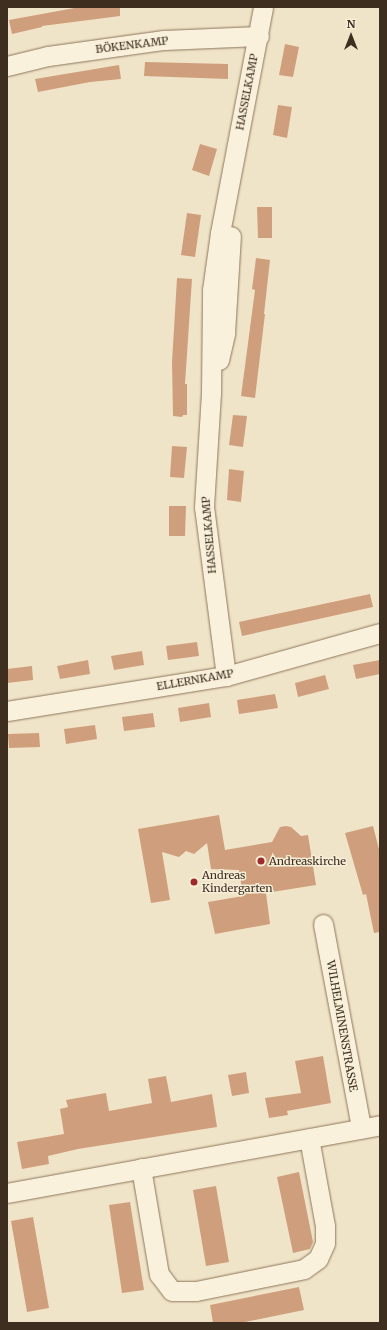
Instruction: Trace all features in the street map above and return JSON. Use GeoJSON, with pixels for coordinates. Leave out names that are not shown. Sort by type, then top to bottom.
{"type":"FeatureCollection","features":[{"type":"Feature","properties":{"kind":"street","name":"HASSELKAMP"},"geometry":{"type":"LineString","coordinates":[[226,676],[204,507],[211,393],[212,290],[230,177],[259,36],[263,7]]}},
{"type":"Feature","properties":{"kind":"street","name":"BÖKENKAMP"},"geometry":{"type":"LineString","coordinates":[[7,66],[48,56],[164,40],[259,36]]}},
{"type":"Feature","properties":{"kind":"street","name":"ELLERNKAMP"},"geometry":{"type":"LineString","coordinates":[[7,711],[226,676],[380,633]]}},
{"type":"Feature","properties":{"kind":"street","name":"WILHELMINENSTRASSE"},"geometry":{"type":"LineString","coordinates":[[323,924],[361,1128]]}},
{"type":"Feature","properties":{"kind":"street"},"geometry":{"type":"LineString","coordinates":[[7,1193],[380,1125]]}},
{"type":"Feature","properties":{"kind":"street"},"geometry":{"type":"LineString","coordinates":[[141,1168],[159,1274],[172,1291],[196,1291],[304,1269],[318,1258],[325,1243],[324,1226],[309,1138]]}},
{"type":"Feature","properties":{"kind":"building"},"geometry":{"type":"Polygon","coordinates":[[[80,7],[120,7],[120,16],[42,26],[12,34],[9,20],[80,7]]]}},
{"type":"Feature","properties":{"kind":"building"},"geometry":{"type":"Polygon","coordinates":[[[285,44],[299,47],[293,77],[279,75],[285,44]]]}},
{"type":"Feature","properties":{"kind":"building"},"geometry":{"type":"Polygon","coordinates":[[[145,62],[228,64],[228,79],[144,76],[145,62]]]}},
{"type":"Feature","properties":{"kind":"building"},"geometry":{"type":"Polygon","coordinates":[[[119,65],[121,79],[90,82],[38,92],[35,79],[119,65]]]}},
{"type":"Feature","properties":{"kind":"building"},"geometry":{"type":"Polygon","coordinates":[[[278,105],[292,107],[287,138],[273,135],[278,105]]]}},
{"type":"Feature","properties":{"kind":"building"},"geometry":{"type":"Polygon","coordinates":[[[200,144],[217,149],[209,176],[192,170],[200,144]]]}},
{"type":"Feature","properties":{"kind":"building"},"geometry":{"type":"Polygon","coordinates":[[[257,207],[272,207],[272,238],[258,238],[257,207]]]}},
{"type":"Feature","properties":{"kind":"building"},"geometry":{"type":"Polygon","coordinates":[[[187,213],[201,215],[195,257],[181,255],[187,213]]]}},
{"type":"Feature","properties":{"kind":"building"},"geometry":{"type":"Polygon","coordinates":[[[256,258],[270,260],[255,398],[241,396],[255,290],[252,289],[256,258]]]}},
{"type":"Feature","properties":{"kind":"building"},"geometry":{"type":"Polygon","coordinates":[[[177,278],[192,279],[185,384],[187,384],[187,415],[183,415],[182,417],[173,416],[172,362],[177,278]]]}},
{"type":"Feature","properties":{"kind":"building"},"geometry":{"type":"Polygon","coordinates":[[[233,415],[247,416],[243,447],[229,445],[233,415]]]}},
{"type":"Feature","properties":{"kind":"building"},"geometry":{"type":"Polygon","coordinates":[[[172,446],[187,447],[184,478],[170,477],[172,446]]]}},
{"type":"Feature","properties":{"kind":"building"},"geometry":{"type":"Polygon","coordinates":[[[229,469],[244,471],[241,502],[227,500],[229,469]]]}},
{"type":"Feature","properties":{"kind":"building"},"geometry":{"type":"Polygon","coordinates":[[[169,506],[186,506],[185,536],[169,536],[169,506]]]}},
{"type":"Feature","properties":{"kind":"building"},"geometry":{"type":"Polygon","coordinates":[[[370,594],[373,607],[242,636],[239,622],[370,594]]]}},
{"type":"Feature","properties":{"kind":"building"},"geometry":{"type":"Polygon","coordinates":[[[197,642],[199,656],[168,660],[166,646],[197,642]]]}},
{"type":"Feature","properties":{"kind":"building"},"geometry":{"type":"Polygon","coordinates":[[[142,651],[144,665],[114,670],[111,656],[142,651]]]}},
{"type":"Feature","properties":{"kind":"building"},"geometry":{"type":"Polygon","coordinates":[[[88,660],[90,674],[60,679],[57,666],[88,660]]]}},
{"type":"Feature","properties":{"kind":"building"},"geometry":{"type":"Polygon","coordinates":[[[380,660],[380,674],[356,679],[353,665],[380,660]]]}},
{"type":"Feature","properties":{"kind":"building"},"geometry":{"type":"Polygon","coordinates":[[[32,666],[33,680],[7,683],[7,669],[32,666]]]}},
{"type":"Feature","properties":{"kind":"building"},"geometry":{"type":"Polygon","coordinates":[[[325,675],[329,689],[298,697],[295,683],[325,675]]]}},
{"type":"Feature","properties":{"kind":"building"},"geometry":{"type":"Polygon","coordinates":[[[275,694],[278,708],[239,714],[237,700],[275,694]]]}},
{"type":"Feature","properties":{"kind":"building"},"geometry":{"type":"Polygon","coordinates":[[[209,703],[211,717],[180,722],[178,708],[209,703]]]}},
{"type":"Feature","properties":{"kind":"building"},"geometry":{"type":"Polygon","coordinates":[[[153,713],[155,727],[124,731],[122,717],[153,713]]]}},
{"type":"Feature","properties":{"kind":"building"},"geometry":{"type":"Polygon","coordinates":[[[95,725],[97,739],[66,744],[64,729],[95,725]]]}},
{"type":"Feature","properties":{"kind":"building"},"geometry":{"type":"Polygon","coordinates":[[[39,733],[40,747],[9,748],[8,734],[39,733]]]}},
{"type":"Feature","properties":{"kind":"building"},"geometry":{"type":"Polygon","coordinates":[[[219,815],[225,850],[272,842],[280,827],[291,827],[301,836],[308,835],[316,885],[266,893],[270,924],[215,934],[208,902],[243,896],[239,870],[211,869],[207,843],[194,854],[186,851],[179,857],[162,852],[170,900],[151,903],[138,829],[219,815]]]}},
{"type":"Feature","properties":{"kind":"building"},"geometry":{"type":"Polygon","coordinates":[[[373,826],[380,853],[380,932],[374,933],[366,894],[363,895],[345,833],[373,826]]]}},
{"type":"Feature","properties":{"kind":"building"},"geometry":{"type":"Polygon","coordinates":[[[323,1056],[331,1103],[287,1111],[288,1115],[269,1118],[265,1098],[301,1093],[295,1061],[323,1056]]]}},
{"type":"Feature","properties":{"kind":"building"},"geometry":{"type":"Polygon","coordinates":[[[246,1072],[249,1093],[232,1096],[228,1075],[246,1072]]]}},
{"type":"Feature","properties":{"kind":"building"},"geometry":{"type":"Polygon","coordinates":[[[166,1076],[171,1102],[212,1094],[217,1127],[78,1149],[48,1156],[49,1164],[22,1169],[17,1142],[64,1134],[60,1109],[68,1107],[66,1100],[106,1093],[109,1111],[152,1103],[148,1079],[166,1076]]]}},
{"type":"Feature","properties":{"kind":"building"},"geometry":{"type":"Polygon","coordinates":[[[299,1172],[313,1242],[310,1249],[293,1253],[277,1177],[299,1172]]]}},
{"type":"Feature","properties":{"kind":"building"},"geometry":{"type":"Polygon","coordinates":[[[216,1186],[229,1262],[206,1266],[193,1190],[216,1186]]]}},
{"type":"Feature","properties":{"kind":"building"},"geometry":{"type":"Polygon","coordinates":[[[130,1202],[144,1290],[122,1293],[109,1205],[130,1202]]]}},
{"type":"Feature","properties":{"kind":"building"},"geometry":{"type":"Polygon","coordinates":[[[33,1217],[49,1308],[27,1312],[11,1221],[33,1217]]]}},
{"type":"Feature","properties":{"kind":"building"},"geometry":{"type":"Polygon","coordinates":[[[299,1287],[304,1310],[240,1323],[213,1323],[210,1305],[299,1287]]]}},
{"type":"Feature","properties":{"kind":"place","name":"Andreaskirche"},"geometry":{"type":"Point","coordinates":[261,861]}},
{"type":"Feature","properties":{"kind":"place","name":"Andreas Kindergarten"},"geometry":{"type":"Point","coordinates":[194,882]}}]}
